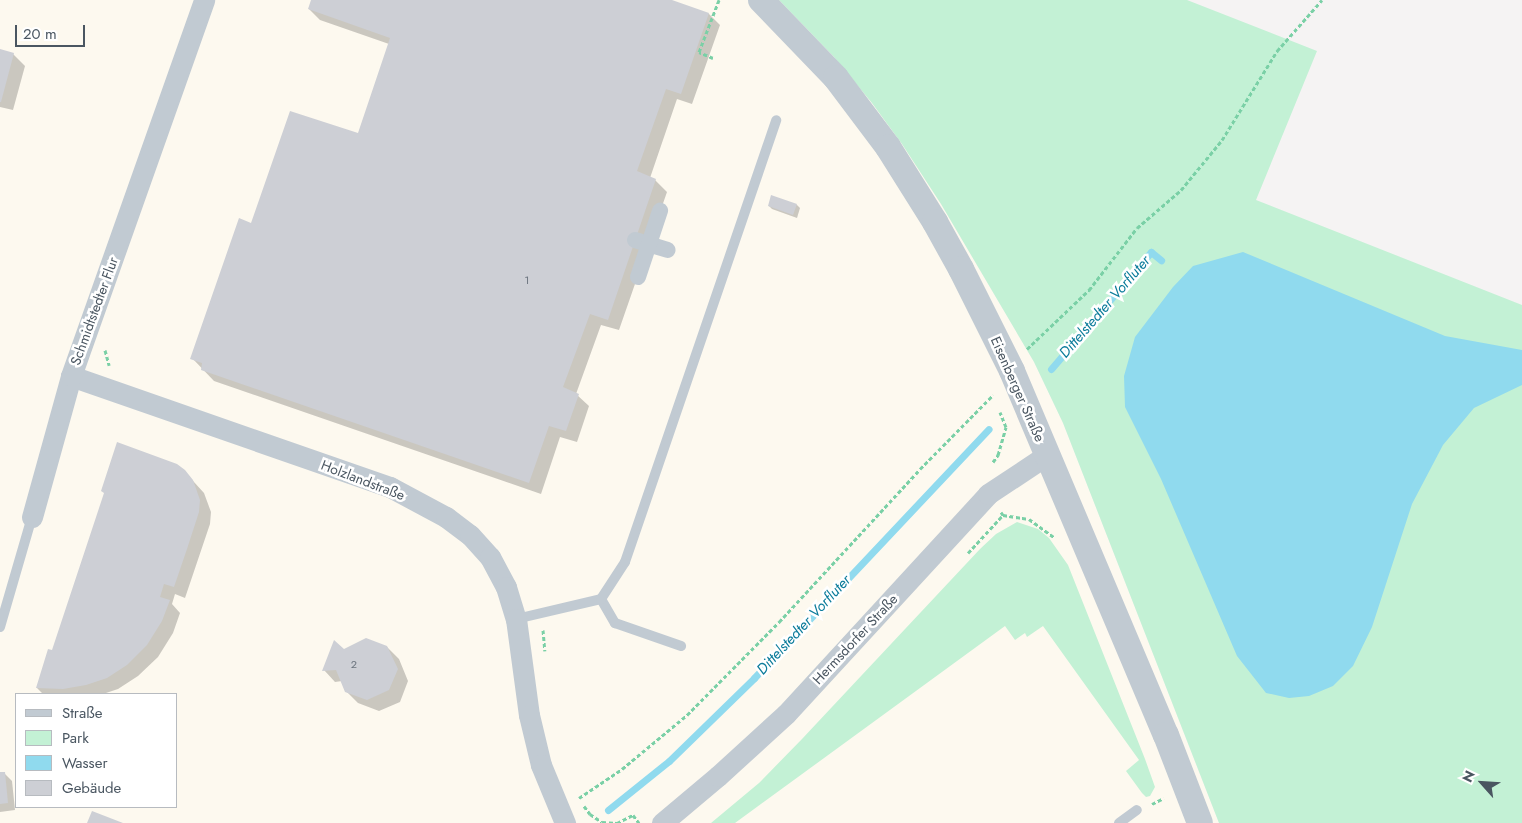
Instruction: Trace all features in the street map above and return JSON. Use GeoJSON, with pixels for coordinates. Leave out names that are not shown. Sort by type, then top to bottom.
{"type":"FeatureCollection","features":[{"type":"Feature","properties":{"kind":"street","name":"Schmidtstedter Flur"},"geometry":{"type":"LineString","coordinates":[[32,516],[71,376],[204,0]]}},
{"type":"Feature","properties":{"kind":"street","name":"Eisenberger Straße"},"geometry":{"type":"LineString","coordinates":[[761,0],[836,78],[888,147],[939,230],[1008,363],[1166,735],[1200,823]]}},
{"type":"Feature","properties":{"kind":"street"},"geometry":{"type":"LineString","coordinates":[[638,277],[642,242],[660,211]]}},
{"type":"Feature","properties":{"kind":"street"},"geometry":{"type":"LineString","coordinates":[[642,242],[667,250]]}},
{"type":"Feature","properties":{"kind":"street","name":"Holzlandstraße"},"geometry":{"type":"LineString","coordinates":[[71,376],[390,488],[446,517],[470,535],[490,557],[506,587],[516,619],[529,715],[541,765],[565,823]]}},
{"type":"Feature","properties":{"kind":"street","name":"Hermsdorfer Straße"},"geometry":{"type":"LineString","coordinates":[[662,823],[718,776],[786,714],[988,494],[1047,455]]}},
{"type":"Feature","properties":{"kind":"lane"},"geometry":{"type":"LineString","coordinates":[[516,619],[600,599],[625,562],[776,120]]}},
{"type":"Feature","properties":{"kind":"lane","name":"Schmidtstedter Flur"},"geometry":{"type":"LineString","coordinates":[[0,627],[32,516]]}},
{"type":"Feature","properties":{"kind":"lane"},"geometry":{"type":"LineString","coordinates":[[600,599],[615,623],[681,646]]}},
{"type":"Feature","properties":{"kind":"lane"},"geometry":{"type":"LineString","coordinates":[[1119,823],[1137,810]]}},
{"type":"Feature","properties":{"kind":"path"},"geometry":{"type":"LineString","coordinates":[[713,58],[699,52],[719,0]]}},
{"type":"Feature","properties":{"kind":"path"},"geometry":{"type":"LineString","coordinates":[[1008,363],[1032,346],[1089,290],[1138,228],[1181,190],[1222,140],[1277,51],[1322,0]]}},
{"type":"Feature","properties":{"kind":"path"},"geometry":{"type":"LineString","coordinates":[[104,343],[109,365],[114,371]]}},
{"type":"Feature","properties":{"kind":"path"},"geometry":{"type":"LineString","coordinates":[[991,389],[996,403]]}},
{"type":"Feature","properties":{"kind":"path"},"geometry":{"type":"LineString","coordinates":[[579,798],[622,769],[687,715],[779,622],[920,469],[993,395]]}},
{"type":"Feature","properties":{"kind":"path"},"geometry":{"type":"LineString","coordinates":[[989,469],[998,455],[1006,427],[999,411]]}},
{"type":"Feature","properties":{"kind":"path"},"geometry":{"type":"LineString","coordinates":[[541,613],[546,658]]}},
{"type":"Feature","properties":{"kind":"path"},"geometry":{"type":"LineString","coordinates":[[575,793],[590,814],[602,822],[617,823],[633,816],[640,823]]}},
{"type":"Feature","properties":{"kind":"shaded area"},"geometry":{"type":"Polygon","coordinates":[[[0,0],[779,0],[834,57],[872,103],[902,144],[941,204],[1034,362],[1063,423],[1219,823],[0,823],[0,0]]]}},
{"type":"Feature","properties":{"kind":"green space"},"geometry":{"type":"Polygon","coordinates":[[[779,0],[1187,0],[1317,51],[1256,200],[1522,305],[1522,823],[1219,823],[1063,423],[1034,362],[941,204],[902,144],[872,103],[834,57],[779,0]]]}},
{"type":"Feature","properties":{"kind":"green space"},"geometry":{"type":"Polygon","coordinates":[[[1017,522],[1038,529],[1049,538],[1068,565],[1155,787],[1150,796],[1146,797],[1142,793],[1126,771],[1139,760],[1043,626],[1027,637],[1025,633],[1015,640],[1005,626],[735,823],[711,823],[759,783],[980,549],[996,534],[1017,522]]]}},
{"type":"Feature","properties":{"kind":"water"},"geometry":{"type":"Polygon","coordinates":[[[1243,252],[1445,336],[1522,350],[1522,385],[1474,408],[1443,445],[1412,504],[1372,627],[1353,666],[1333,686],[1309,696],[1289,698],[1266,693],[1237,656],[1161,479],[1125,407],[1124,376],[1135,337],[1173,287],[1193,266],[1243,252]]]}},
{"type":"Feature","properties":{"kind":"building"},"geometry":{"type":"Polygon","coordinates":[[[311,0],[672,0],[709,13],[681,94],[666,89],[637,171],[656,179],[608,320],[590,314],[563,387],[579,394],[566,431],[549,426],[529,483],[201,370],[202,363],[190,359],[239,218],[251,223],[290,111],[358,133],[390,38],[308,9],[311,0]]]}},
{"type":"Feature","properties":{"kind":"building"},"geometry":{"type":"Polygon","coordinates":[[[0,49],[14,53],[1,102],[0,102],[0,49]]]}},
{"type":"Feature","properties":{"kind":"building"},"geometry":{"type":"Polygon","coordinates":[[[771,195],[797,204],[793,215],[768,206],[771,195]]]}},
{"type":"Feature","properties":{"kind":"building"},"geometry":{"type":"Polygon","coordinates":[[[117,442],[177,464],[193,480],[200,500],[199,512],[187,549],[174,587],[164,584],[160,597],[170,600],[162,621],[147,645],[127,665],[107,678],[86,685],[63,689],[36,688],[48,649],[52,650],[104,493],[101,491],[117,442]]]}},
{"type":"Feature","properties":{"kind":"building"},"geometry":{"type":"Polygon","coordinates":[[[366,638],[387,646],[398,669],[389,690],[367,700],[345,692],[336,670],[322,671],[334,640],[344,649],[366,638]]]}},
{"type":"Feature","properties":{"kind":"building"},"geometry":{"type":"Polygon","coordinates":[[[0,772],[5,772],[8,803],[0,804],[0,772]]]}},
{"type":"Feature","properties":{"kind":"building"},"geometry":{"type":"Polygon","coordinates":[[[92,811],[123,823],[87,823],[92,811]]]}},
{"type":"Feature","properties":{"kind":"waterway","name":"Dittelstedter Vorfluter"},"geometry":{"type":"LineString","coordinates":[[1051,369],[1151,252],[1161,260]]}},
{"type":"Feature","properties":{"kind":"waterway","name":"Dittelstedter Vorfluter"},"geometry":{"type":"LineString","coordinates":[[608,810],[669,761],[754,678],[989,429]]}}]}
